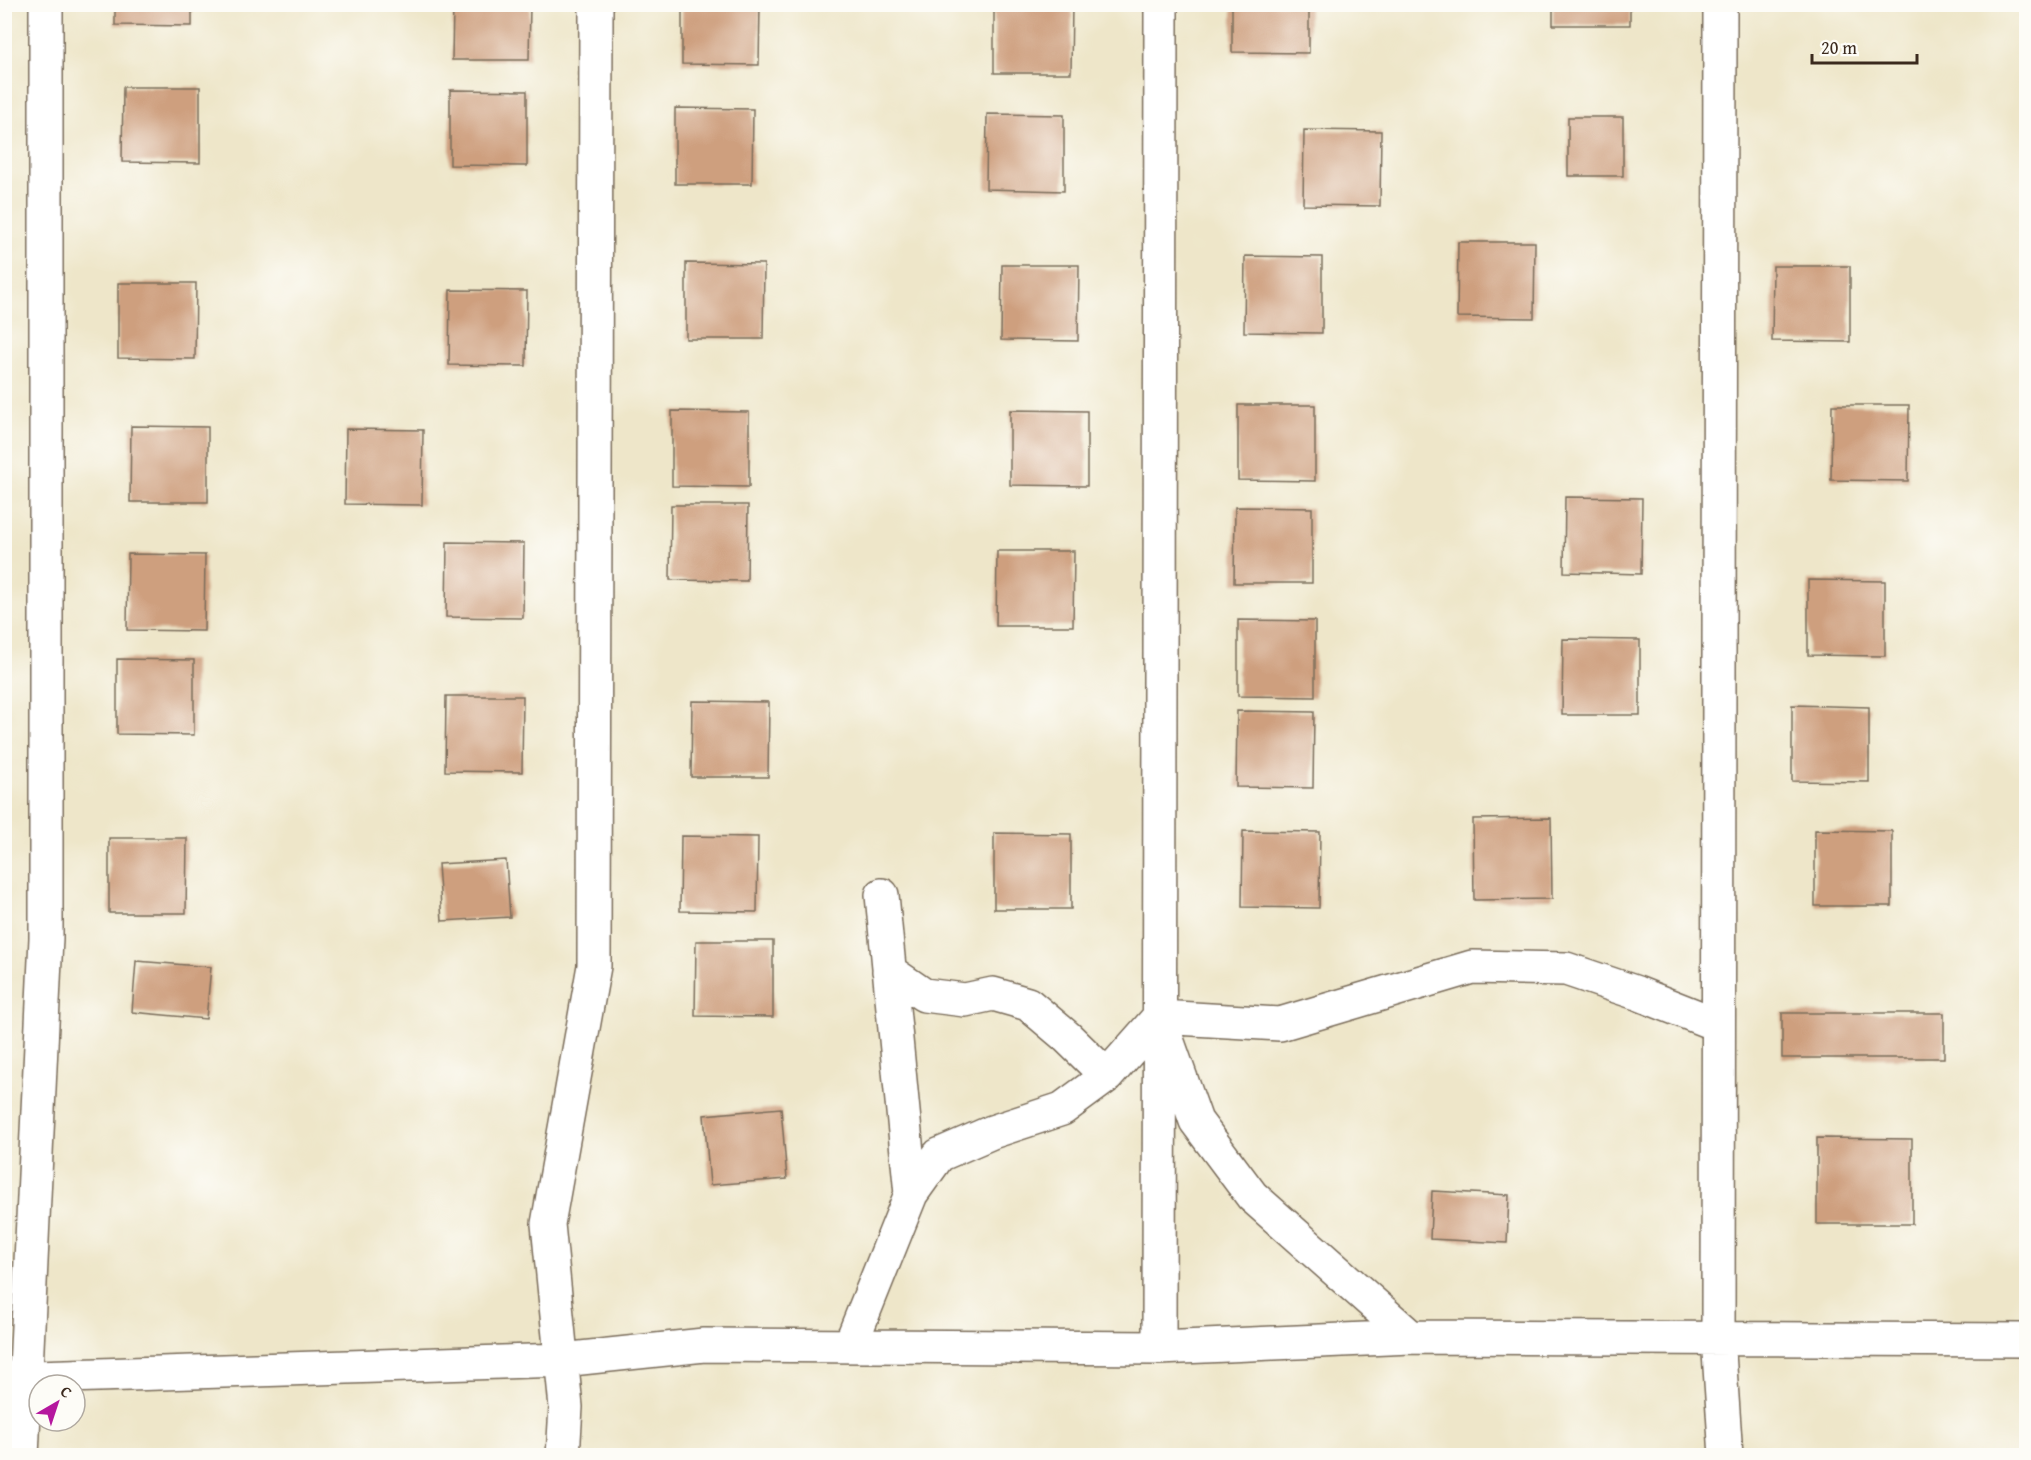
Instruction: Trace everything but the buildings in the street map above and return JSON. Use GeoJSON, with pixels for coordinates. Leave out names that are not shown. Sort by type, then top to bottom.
{"type":"FeatureCollection","features":[{"type":"Feature","properties":{"kind":"street"},"geometry":{"type":"LineString","coordinates":[[22,1455],[15,1378],[46,938],[46,4]]}},
{"type":"Feature","properties":{"kind":"street"},"geometry":{"type":"LineString","coordinates":[[563,1455],[566,1407],[548,1224],[594,966],[596,4]]}},
{"type":"Feature","properties":{"kind":"street"},"geometry":{"type":"LineString","coordinates":[[1159,1348],[1161,4]]}},
{"type":"Feature","properties":{"kind":"street"},"geometry":{"type":"LineString","coordinates":[[1720,4],[1718,1338],[1726,1455]]}},
{"type":"Feature","properties":{"kind":"street"},"geometry":{"type":"LineString","coordinates":[[882,895],[911,1194]]}},
{"type":"Feature","properties":{"kind":"street"},"geometry":{"type":"LineString","coordinates":[[1159,1017],[1280,1024],[1472,967],[1566,969],[1637,993],[1718,1025]]}},
{"type":"Feature","properties":{"kind":"street"},"geometry":{"type":"LineString","coordinates":[[889,971],[924,995],[965,1000],[993,994],[1028,1004],[1067,1037],[1107,1076]]}},
{"type":"Feature","properties":{"kind":"street"},"geometry":{"type":"LineString","coordinates":[[850,1346],[911,1194],[939,1155],[992,1132],[1062,1109],[1107,1076],[1159,1017]]}},
{"type":"Feature","properties":{"kind":"street"},"geometry":{"type":"LineString","coordinates":[[1159,1017],[1196,1121],[1252,1196],[1411,1337]]}},
{"type":"Feature","properties":{"kind":"street"},"geometry":{"type":"LineString","coordinates":[[15,1378],[562,1360],[704,1345],[1159,1348],[1411,1337],[2026,1340]]}}]}
